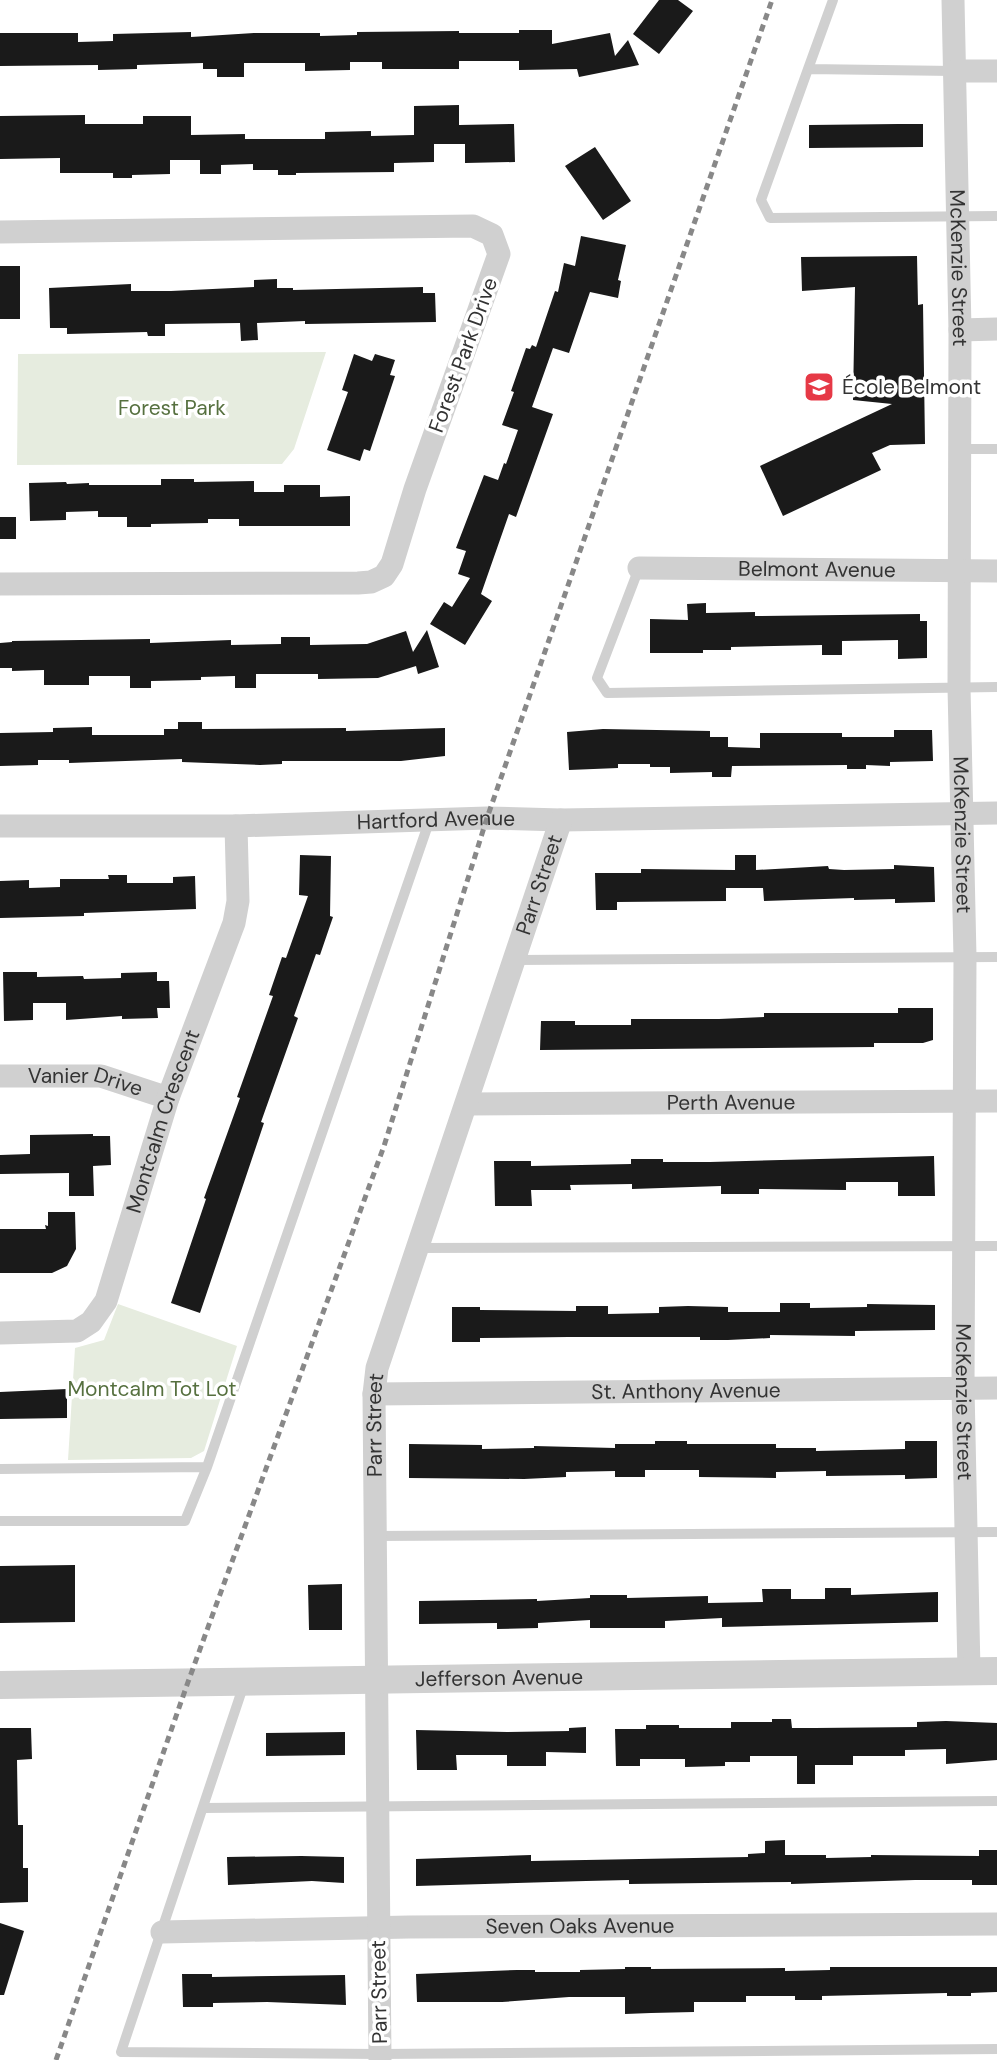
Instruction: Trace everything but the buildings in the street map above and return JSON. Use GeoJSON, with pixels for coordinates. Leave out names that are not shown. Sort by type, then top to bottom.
{"type":"FeatureCollection","features":[{"type":"Feature","properties":{"kind":"street","name":"McKenzie Street"},"geometry":{"type":"LineString","coordinates":[[953,0],[960,330],[959,687],[965,957],[963,1388],[969,1671]]}},
{"type":"Feature","properties":{"kind":"street"},"geometry":{"type":"LineString","coordinates":[[954,71],[997,71]]}},
{"type":"Feature","properties":{"kind":"street","name":"Forest Park Drive"},"geometry":{"type":"LineString","coordinates":[[0,232],[473,226],[492,235],[499,254],[415,489],[392,564],[384,576],[371,582],[358,583],[0,584]]}},
{"type":"Feature","properties":{"kind":"street"},"geometry":{"type":"LineString","coordinates":[[960,330],[997,330]]}},
{"type":"Feature","properties":{"kind":"street","name":"Belmont Avenue"},"geometry":{"type":"LineString","coordinates":[[639,568],[997,571]]}},
{"type":"Feature","properties":{"kind":"street","name":"Hartford Avenue"},"geometry":{"type":"LineString","coordinates":[[0,826],[236,826],[429,819],[561,820],[997,813]]}},
{"type":"Feature","properties":{"kind":"street","name":"Parr Street"},"geometry":{"type":"LineString","coordinates":[[380,2057],[374,1394],[377,1367],[561,820]]}},
{"type":"Feature","properties":{"kind":"street","name":"Montcalm Crescent"},"geometry":{"type":"LineString","coordinates":[[0,1333],[77,1331],[91,1322],[106,1301],[169,1098],[234,923],[238,901],[236,826]]}},
{"type":"Feature","properties":{"kind":"street","name":"Vanier Drive"},"geometry":{"type":"LineString","coordinates":[[0,1076],[101,1076],[169,1098]]}},
{"type":"Feature","properties":{"kind":"street","name":"Perth Avenue"},"geometry":{"type":"LineString","coordinates":[[467,1104],[997,1101]]}},
{"type":"Feature","properties":{"kind":"street","name":"St. Anthony Avenue"},"geometry":{"type":"LineString","coordinates":[[374,1394],[997,1388]]}},
{"type":"Feature","properties":{"kind":"street","name":"Jefferson Avenue"},"geometry":{"type":"LineString","coordinates":[[0,1685],[997,1671]]}},
{"type":"Feature","properties":{"kind":"street","name":"Seven Oaks Avenue"},"geometry":{"type":"LineString","coordinates":[[162,1932],[997,1924]]}},
{"type":"Feature","properties":{"kind":"lane"},"geometry":{"type":"LineString","coordinates":[[833,0],[761,200],[770,218],[997,216]]}},
{"type":"Feature","properties":{"kind":"lane"},"geometry":{"type":"LineString","coordinates":[[808,69],[954,71]]}},
{"type":"Feature","properties":{"kind":"lane"},"geometry":{"type":"LineString","coordinates":[[960,449],[997,449]]}},
{"type":"Feature","properties":{"kind":"lane"},"geometry":{"type":"LineString","coordinates":[[639,568],[597,678],[607,693],[997,687]]}},
{"type":"Feature","properties":{"kind":"lane"},"geometry":{"type":"LineString","coordinates":[[0,1521],[185,1521],[207,1467],[429,819]]}},
{"type":"Feature","properties":{"kind":"lane"},"geometry":{"type":"LineString","coordinates":[[515,960],[997,957]]}},
{"type":"Feature","properties":{"kind":"lane"},"geometry":{"type":"LineString","coordinates":[[416,1248],[997,1246]]}},
{"type":"Feature","properties":{"kind":"lane"},"geometry":{"type":"LineString","coordinates":[[0,1469],[207,1467]]}},
{"type":"Feature","properties":{"kind":"lane"},"geometry":{"type":"LineString","coordinates":[[376,1536],[997,1532]]}},
{"type":"Feature","properties":{"kind":"lane"},"geometry":{"type":"LineString","coordinates":[[245,1681],[121,2052],[380,2057],[997,2049]]}},
{"type":"Feature","properties":{"kind":"lane"},"geometry":{"type":"LineString","coordinates":[[204,1808],[997,1801]]}},
{"type":"Feature","properties":{"kind":"green space","name":"Forest Park"},"geometry":{"type":"Polygon","coordinates":[[[326,352],[294,449],[282,464],[17,465],[18,354],[326,352]]]}},
{"type":"Feature","properties":{"kind":"green space","name":"Montcalm Tot Lot"},"geometry":{"type":"Polygon","coordinates":[[[118,1304],[237,1346],[204,1451],[191,1458],[68,1460],[75,1348],[104,1340],[118,1304]]]}},
{"type":"Feature","properties":{"kind":"railway"},"geometry":{"type":"LineString","coordinates":[[56,2060],[188,1682],[384,1146],[487,818],[772,0]]}},
{"type":"Feature","properties":{"kind":"place","name":"École Belmont"},"geometry":{"type":"Point","coordinates":[819,387]}}]}
